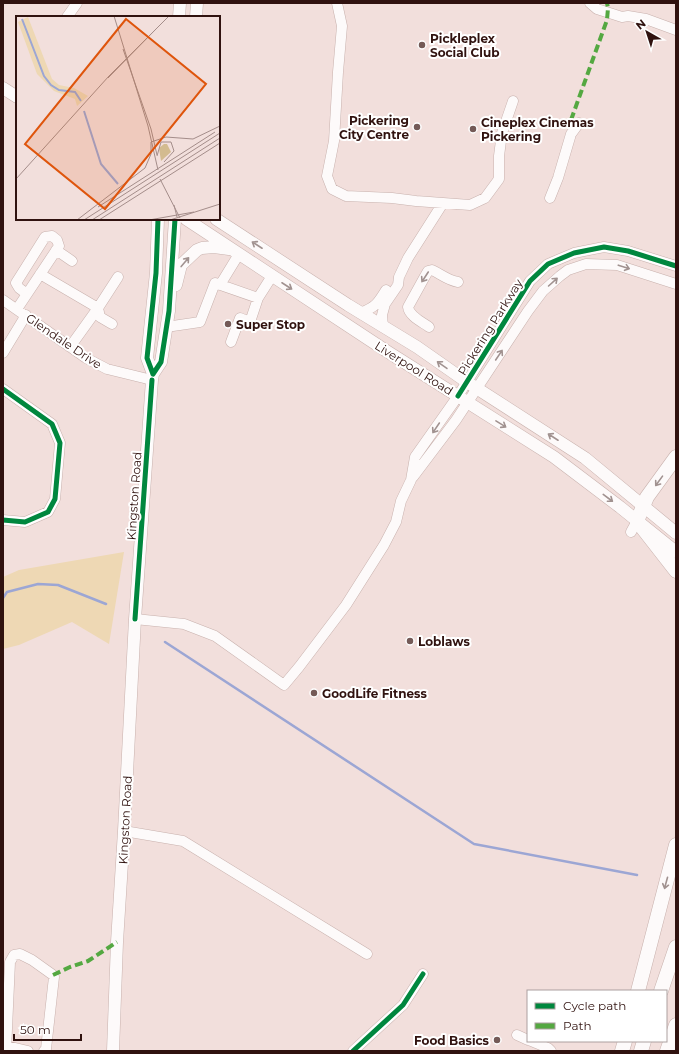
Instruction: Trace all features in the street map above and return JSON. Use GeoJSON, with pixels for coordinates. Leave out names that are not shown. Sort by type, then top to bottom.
{"type":"FeatureCollection","features":[{"type":"Feature","properties":{"kind":"highway"},"geometry":{"type":"LineString","coordinates":[[676,457],[647,497],[634,526],[676,571]]}},
{"type":"Feature","properties":{"kind":"highway"},"geometry":{"type":"LineString","coordinates":[[638,990],[676,845]]}},
{"type":"Feature","properties":{"kind":"highway"},"geometry":{"type":"LineString","coordinates":[[661,990],[676,947]]}},
{"type":"Feature","properties":{"kind":"highway"},"geometry":{"type":"LineString","coordinates":[[667,1051],[676,1025]]}},
{"type":"Feature","properties":{"kind":"main road"},"geometry":{"type":"LineString","coordinates":[[179,16],[180,3]]}},
{"type":"Feature","properties":{"kind":"main road"},"geometry":{"type":"LineString","coordinates":[[196,16],[197,3]]}},
{"type":"Feature","properties":{"kind":"main road","name":"Kingston Road"},"geometry":{"type":"LineString","coordinates":[[113,1051],[117,947],[135,619],[152,377],[147,358],[156,273],[158,220]]}},
{"type":"Feature","properties":{"kind":"main road","name":"Kingston Road"},"geometry":{"type":"LineString","coordinates":[[152,377],[161,362],[166,327],[174,220]]}},
{"type":"Feature","properties":{"kind":"main road","name":"Liverpool Road"},"geometry":{"type":"LineString","coordinates":[[187,220],[388,352],[554,456],[634,526],[676,552]]}},
{"type":"Feature","properties":{"kind":"main road","name":"Liverpool Road"},"geometry":{"type":"LineString","coordinates":[[218,220],[382,327],[417,347],[472,385],[585,458],[676,533]]}},
{"type":"Feature","properties":{"kind":"main road"},"geometry":{"type":"LineString","coordinates":[[168,311],[181,265],[197,250],[214,247],[235,252]]}},
{"type":"Feature","properties":{"kind":"street"},"geometry":{"type":"LineString","coordinates":[[68,16],[77,3]]}},
{"type":"Feature","properties":{"kind":"street"},"geometry":{"type":"LineString","coordinates":[[336,3],[342,26],[334,141],[327,176],[332,189],[346,196],[392,198],[416,202],[470,205],[485,198],[499,180],[499,156],[502,134],[513,101]]}},
{"type":"Feature","properties":{"kind":"street"},"geometry":{"type":"LineString","coordinates":[[590,3],[597,9],[622,17],[628,16],[646,19],[676,30]]}},
{"type":"Feature","properties":{"kind":"street"},"geometry":{"type":"LineString","coordinates":[[550,198],[558,178],[571,134],[579,123]]}},
{"type":"Feature","properties":{"kind":"street"},"geometry":{"type":"LineString","coordinates":[[382,327],[382,315],[385,304],[398,285],[399,277],[408,258],[443,203]]}},
{"type":"Feature","properties":{"kind":"street"},"geometry":{"type":"LineString","coordinates":[[17,309],[27,294],[40,274],[56,250],[59,246],[57,240],[52,236],[45,237],[16,283],[19,288],[27,294]]}},
{"type":"Feature","properties":{"kind":"street","name":"Pickering Parkway"},"geometry":{"type":"LineString","coordinates":[[135,619],[184,624],[215,636],[284,684],[339,615],[384,545],[396,522],[401,501],[411,480],[456,420],[463,399],[530,281],[548,264],[574,253],[604,247],[628,251],[676,266]]}},
{"type":"Feature","properties":{"kind":"street"},"geometry":{"type":"LineString","coordinates":[[56,250],[72,261]]}},
{"type":"Feature","properties":{"kind":"street"},"geometry":{"type":"LineString","coordinates":[[220,285],[235,252]]}},
{"type":"Feature","properties":{"kind":"street","name":"Pickering Parkway"},"geometry":{"type":"LineString","coordinates":[[472,385],[543,291],[568,270],[586,264],[617,265],[676,284]]}},
{"type":"Feature","properties":{"kind":"street"},"geometry":{"type":"LineString","coordinates":[[429,327],[408,311],[408,307],[428,271],[432,270],[450,280],[458,282]]}},
{"type":"Feature","properties":{"kind":"street"},"geometry":{"type":"LineString","coordinates":[[40,274],[98,308],[100,317],[112,324]]}},
{"type":"Feature","properties":{"kind":"street"},"geometry":{"type":"LineString","coordinates":[[231,342],[240,318],[250,322],[258,298],[272,276]]}},
{"type":"Feature","properties":{"kind":"street"},"geometry":{"type":"LineString","coordinates":[[70,347],[118,277]]}},
{"type":"Feature","properties":{"kind":"street"},"geometry":{"type":"LineString","coordinates":[[360,312],[371,309],[392,281],[399,277]]}},
{"type":"Feature","properties":{"kind":"street"},"geometry":{"type":"LineString","coordinates":[[166,327],[200,322],[215,283],[258,298]]}},
{"type":"Feature","properties":{"kind":"street","name":"Glendale Drive"},"geometry":{"type":"LineString","coordinates":[[3,300],[86,358],[107,369],[152,377]]}},
{"type":"Feature","properties":{"kind":"street"},"geometry":{"type":"LineString","coordinates":[[3,353],[26,316]]}},
{"type":"Feature","properties":{"kind":"street"},"geometry":{"type":"LineString","coordinates":[[3,389],[52,424],[60,442],[55,499],[48,512],[25,522],[3,520]]}},
{"type":"Feature","properties":{"kind":"street"},"geometry":{"type":"LineString","coordinates":[[124,830],[183,840],[367,954]]}},
{"type":"Feature","properties":{"kind":"street"},"geometry":{"type":"LineString","coordinates":[[28,1051],[7,1048],[10,962],[14,955],[20,954],[37,964],[54,977],[46,1049],[44,1051]]}},
{"type":"Feature","properties":{"kind":"street"},"geometry":{"type":"LineString","coordinates":[[353,1051],[403,1005],[423,974]]}},
{"type":"Feature","properties":{"kind":"street"},"geometry":{"type":"LineString","coordinates":[[517,1035],[527,1040]]}},
{"type":"Feature","properties":{"kind":"street"},"geometry":{"type":"LineString","coordinates":[[533,1042],[548,1048],[551,1051]]}},
{"type":"Feature","properties":{"kind":"shaded area"},"geometry":{"type":"Polygon","coordinates":[[[124,552],[109,644],[72,622],[19,645],[3,649],[3,577],[19,570],[124,552]]]}},
{"type":"Feature","properties":{"kind":"waterway"},"geometry":{"type":"LineString","coordinates":[[3,598],[7,592],[38,584],[58,585],[106,604]]}},
{"type":"Feature","properties":{"kind":"waterway"},"geometry":{"type":"LineString","coordinates":[[165,642],[474,844],[637,875]]}},
{"type":"Feature","properties":{"kind":"marked path"},"geometry":{"type":"LineString","coordinates":[[571,120],[607,20],[607,3]]}},
{"type":"Feature","properties":{"kind":"marked path"},"geometry":{"type":"LineString","coordinates":[[53,975],[88,961],[117,942]]}},
{"type":"Feature","properties":{"kind":"cycle path"},"geometry":{"type":"LineString","coordinates":[[153,374],[147,358],[156,273],[158,220]]}},
{"type":"Feature","properties":{"kind":"cycle path"},"geometry":{"type":"LineString","coordinates":[[153,374],[161,362],[169,311],[175,220]]}},
{"type":"Feature","properties":{"kind":"cycle path"},"geometry":{"type":"LineString","coordinates":[[458,396],[530,281],[548,264],[574,253],[604,247],[628,251],[676,266]]}},
{"type":"Feature","properties":{"kind":"cycle path"},"geometry":{"type":"LineString","coordinates":[[135,619],[152,380]]}},
{"type":"Feature","properties":{"kind":"cycle path"},"geometry":{"type":"LineString","coordinates":[[3,389],[52,424],[60,443],[55,499],[48,512],[25,522],[3,520]]}},
{"type":"Feature","properties":{"kind":"cycle path"},"geometry":{"type":"LineString","coordinates":[[353,1051],[403,1005],[423,974]]}},
{"type":"Feature","properties":{"kind":"place","name":"Pickleplex Social Club"},"geometry":{"type":"Point","coordinates":[422,45]}},
{"type":"Feature","properties":{"kind":"place","name":"Pickering City Centre"},"geometry":{"type":"Point","coordinates":[417,127]}},
{"type":"Feature","properties":{"kind":"place","name":"Cineplex Cinemas Pickering"},"geometry":{"type":"Point","coordinates":[473,129]}},
{"type":"Feature","properties":{"kind":"place","name":"Super Stop"},"geometry":{"type":"Point","coordinates":[228,324]}},
{"type":"Feature","properties":{"kind":"place","name":"Loblaws"},"geometry":{"type":"Point","coordinates":[410,641]}},
{"type":"Feature","properties":{"kind":"place","name":"GoodLife Fitness"},"geometry":{"type":"Point","coordinates":[314,693]}},
{"type":"Feature","properties":{"kind":"place","name":"Food Basics"},"geometry":{"type":"Point","coordinates":[497,1040]}}]}
